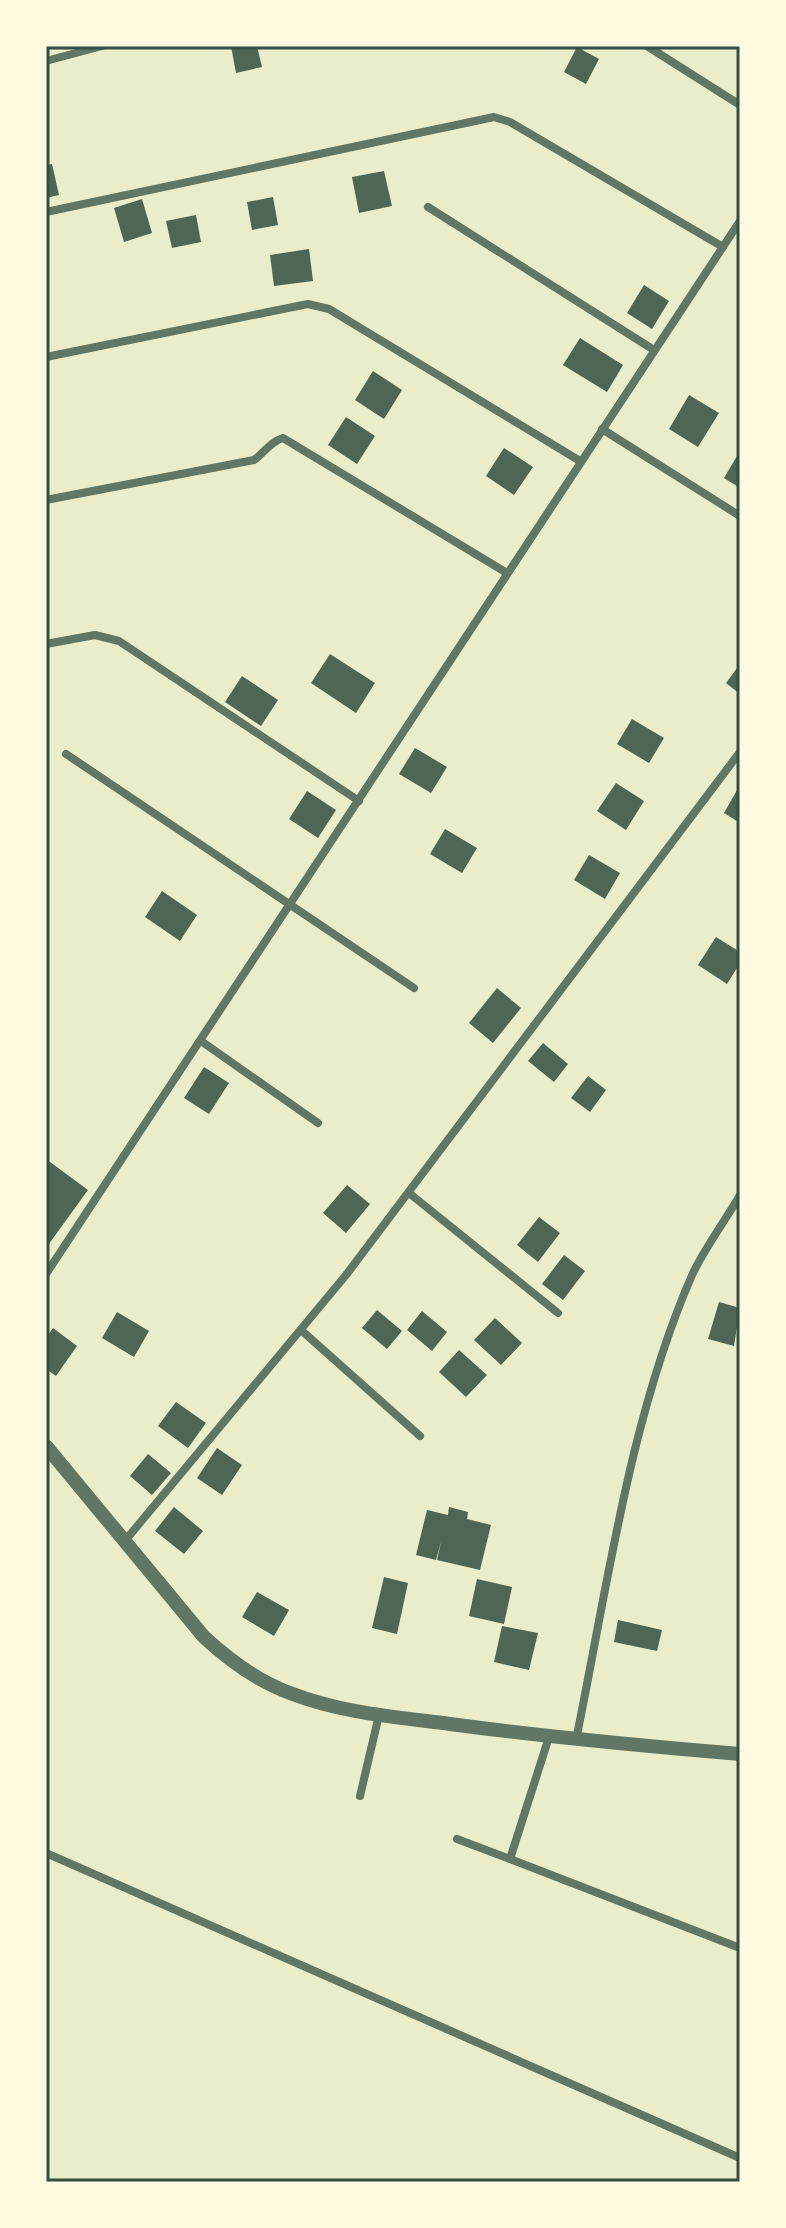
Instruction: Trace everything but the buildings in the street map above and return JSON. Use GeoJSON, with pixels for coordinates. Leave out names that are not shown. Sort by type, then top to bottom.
{"type":"FeatureCollection","features":[{"type":"Feature","properties":{"kind":"street"},"geometry":{"type":"LineString","coordinates":[[46,61],[102,46]]}},
{"type":"Feature","properties":{"kind":"street"},"geometry":{"type":"LineString","coordinates":[[647,46],[740,105]]}},
{"type":"Feature","properties":{"kind":"street"},"geometry":{"type":"LineString","coordinates":[[46,212],[494,117],[510,122],[723,247]]}},
{"type":"Feature","properties":{"kind":"street"},"geometry":{"type":"LineString","coordinates":[[428,207],[654,350]]}},
{"type":"Feature","properties":{"kind":"street"},"geometry":{"type":"LineString","coordinates":[[46,1274],[740,221]]}},
{"type":"Feature","properties":{"kind":"street"},"geometry":{"type":"LineString","coordinates":[[46,357],[308,304],[329,309],[580,461]]}},
{"type":"Feature","properties":{"kind":"street"},"geometry":{"type":"LineString","coordinates":[[602,429],[740,516]]}},
{"type":"Feature","properties":{"kind":"street"},"geometry":{"type":"LineString","coordinates":[[46,500],[254,460],[266,452],[273,441],[283,438],[507,573]]}},
{"type":"Feature","properties":{"kind":"street"},"geometry":{"type":"LineString","coordinates":[[46,644],[95,635],[119,641],[359,801]]}},
{"type":"Feature","properties":{"kind":"street"},"geometry":{"type":"LineString","coordinates":[[123,1542],[301,1330],[409,1193],[740,752]]}},
{"type":"Feature","properties":{"kind":"street"},"geometry":{"type":"LineString","coordinates":[[66,754],[414,988]]}},
{"type":"Feature","properties":{"kind":"street"},"geometry":{"type":"LineString","coordinates":[[201,1041],[318,1123]]}},
{"type":"Feature","properties":{"kind":"street"},"geometry":{"type":"LineString","coordinates":[[409,1193],[558,1313]]}},
{"type":"Feature","properties":{"kind":"street"},"geometry":{"type":"LineString","coordinates":[[576,1740],[631,1467],[667,1344],[694,1272],[740,1195]]}},
{"type":"Feature","properties":{"kind":"street"},"geometry":{"type":"LineString","coordinates":[[301,1330],[420,1436]]}},
{"type":"Feature","properties":{"kind":"street"},"geometry":{"type":"LineString","coordinates":[[46,1446],[168,1598],[230,1661],[287,1692],[325,1705],[379,1715],[576,1740],[740,1754]]}},
{"type":"Feature","properties":{"kind":"street"},"geometry":{"type":"LineString","coordinates":[[360,1796],[379,1715]]}},
{"type":"Feature","properties":{"kind":"street"},"geometry":{"type":"LineString","coordinates":[[510,1859],[549,1737]]}},
{"type":"Feature","properties":{"kind":"street"},"geometry":{"type":"LineString","coordinates":[[457,1839],[740,1948]]}},
{"type":"Feature","properties":{"kind":"street"},"geometry":{"type":"LineString","coordinates":[[46,1853],[740,2158]]}}]}
